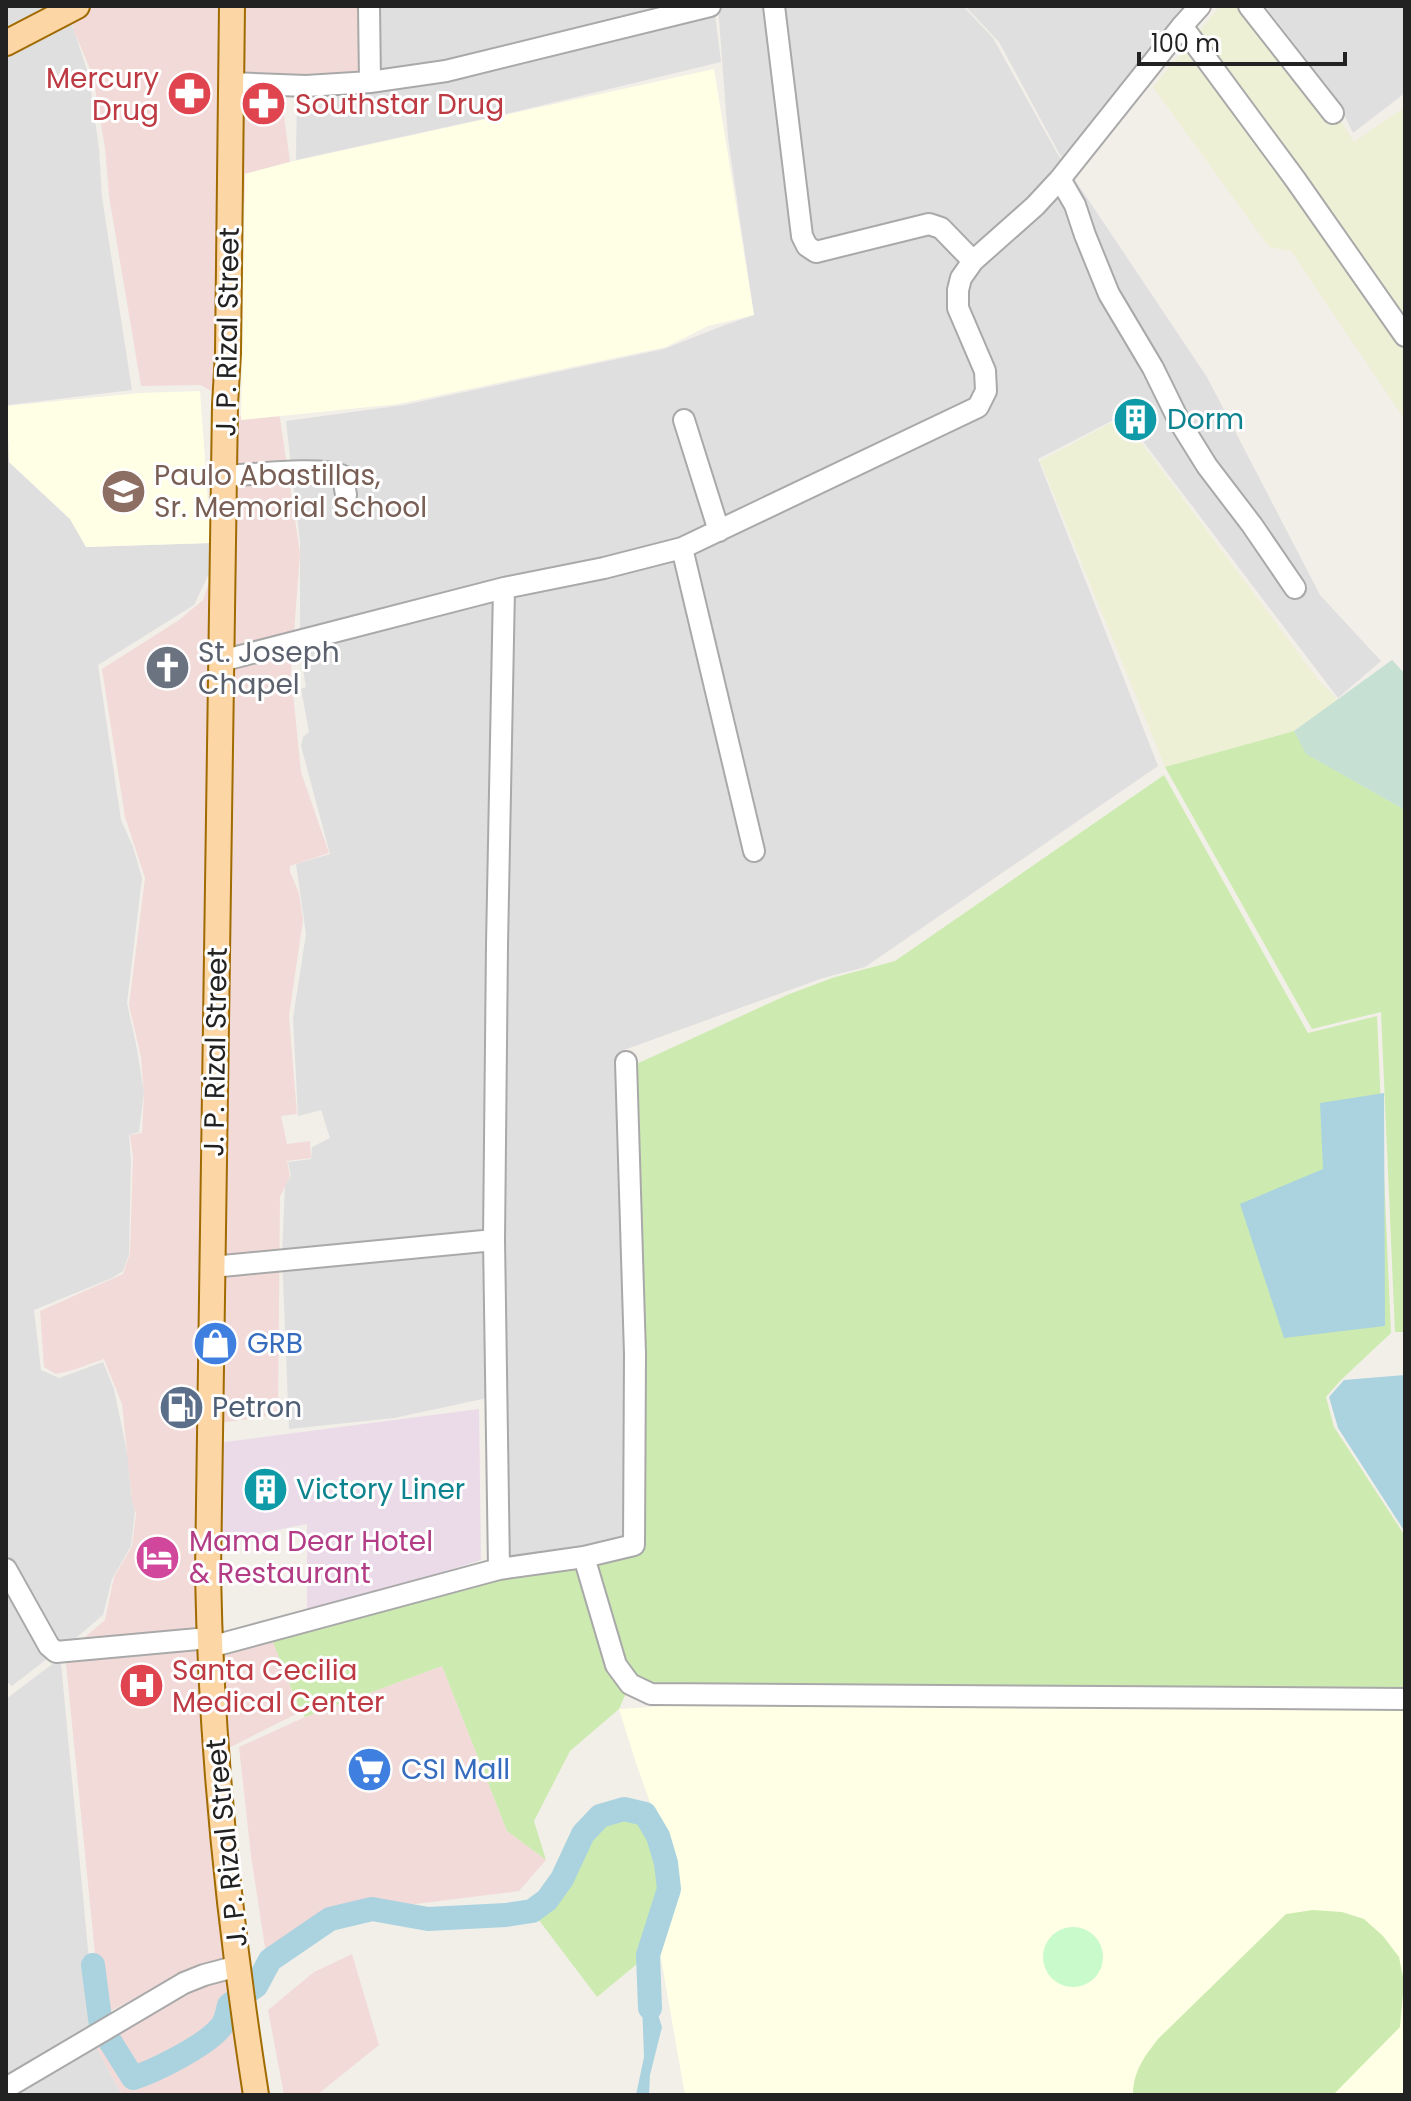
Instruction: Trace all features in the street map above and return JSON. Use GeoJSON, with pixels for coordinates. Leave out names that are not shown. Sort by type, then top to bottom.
{"type":"FeatureCollection","features":[{"type":"Feature","properties":{"kind":"main road","name":"J. P. Rizal Street"},"geometry":{"type":"LineString","coordinates":[[232,6],[208,1573],[216,1762],[240,1986],[256,2095]]}},
{"type":"Feature","properties":{"kind":"main road"},"geometry":{"type":"LineString","coordinates":[[6,43],[71,7]]}},
{"type":"Feature","properties":{"kind":"street"},"geometry":{"type":"LineString","coordinates":[[369,6],[370,82]]}},
{"type":"Feature","properties":{"kind":"street"},"geometry":{"type":"LineString","coordinates":[[232,83],[306,86],[370,82],[446,71],[710,6]]}},
{"type":"Feature","properties":{"kind":"street"},"geometry":{"type":"LineString","coordinates":[[774,6],[802,236],[807,246],[816,252],[929,224],[941,228],[973,261]]}},
{"type":"Feature","properties":{"kind":"street"},"geometry":{"type":"LineString","coordinates":[[221,661],[504,588],[627,563],[682,548],[978,407],[986,391],[985,371],[958,308],[961,278],[973,261],[1035,206],[1060,179],[1200,6]]}},
{"type":"Feature","properties":{"kind":"street"},"geometry":{"type":"LineString","coordinates":[[1249,6],[1333,113]]}},
{"type":"Feature","properties":{"kind":"street"},"geometry":{"type":"LineString","coordinates":[[1182,26],[1405,336]]}},
{"type":"Feature","properties":{"kind":"street"},"geometry":{"type":"LineString","coordinates":[[1060,179],[1075,205],[1109,294],[1153,368],[1179,421],[1207,466],[1295,588]]}},
{"type":"Feature","properties":{"kind":"street"},"geometry":{"type":"LineString","coordinates":[[684,420],[719,531]]}},
{"type":"Feature","properties":{"kind":"street"},"geometry":{"type":"LineString","coordinates":[[224,476],[306,472],[338,474],[343,476],[346,495]]}},
{"type":"Feature","properties":{"kind":"street"},"geometry":{"type":"LineString","coordinates":[[682,548],[754,851]]}},
{"type":"Feature","properties":{"kind":"street"},"geometry":{"type":"LineString","coordinates":[[499,1569],[494,1240],[504,588]]}},
{"type":"Feature","properties":{"kind":"street"},"geometry":{"type":"LineString","coordinates":[[6,1569],[49,1646],[56,1652],[209,1642],[499,1569],[584,1557],[634,1545],[635,1354],[626,1062]]}},
{"type":"Feature","properties":{"kind":"street"},"geometry":{"type":"LineString","coordinates":[[212,1267],[494,1240]]}},
{"type":"Feature","properties":{"kind":"street"},"geometry":{"type":"LineString","coordinates":[[584,1557],[616,1665],[630,1684],[651,1694],[1405,1699]]}},
{"type":"Feature","properties":{"kind":"street"},"geometry":{"type":"LineString","coordinates":[[6,2088],[184,1983],[204,1975],[240,1986]]}},
{"type":"Feature","properties":{"kind":"shaded area"},"geometry":{"type":"Polygon","coordinates":[[[6,6],[65,6],[6,37],[6,6]]]}},
{"type":"Feature","properties":{"kind":"shaded area"},"geometry":{"type":"Polygon","coordinates":[[[232,6],[231,83],[280,85],[290,162],[245,174],[245,202],[229,203],[225,398],[200,385],[141,386],[109,196],[93,76],[74,31],[70,8],[232,6]]]}},
{"type":"Feature","properties":{"kind":"shaded area"},"geometry":{"type":"Polygon","coordinates":[[[235,6],[364,6],[365,76],[234,77],[235,6]]]}},
{"type":"Feature","properties":{"kind":"shaded area"},"geometry":{"type":"Polygon","coordinates":[[[374,6],[714,6],[721,62],[296,160],[297,83],[374,6]]]}},
{"type":"Feature","properties":{"kind":"shaded area"},"geometry":{"type":"Polygon","coordinates":[[[718,6],[963,6],[993,38],[1057,153],[1207,377],[1320,595],[1381,661],[1338,698],[1123,415],[1038,459],[1158,766],[865,967],[823,978],[624,1050],[634,1449],[629,1540],[506,1561],[501,1395],[394,1418],[289,1429],[282,1254],[285,1185],[291,1176],[288,1162],[311,1159],[312,1147],[330,1138],[321,1110],[298,1116],[293,1018],[306,934],[296,864],[330,854],[301,746],[303,737],[309,732],[301,689],[306,687],[300,653],[300,542],[286,421],[404,405],[664,349],[754,315],[728,138],[718,6]]]}},
{"type":"Feature","properties":{"kind":"shaded area"},"geometry":{"type":"Polygon","coordinates":[[[965,6],[1190,6],[1069,165],[1060,155],[999,42],[965,6]]]}},
{"type":"Feature","properties":{"kind":"shaded area"},"geometry":{"type":"Polygon","coordinates":[[[1220,6],[1260,6],[1354,142],[1405,107],[1405,420],[1291,251],[1269,247],[1153,87],[1220,6]]]}},
{"type":"Feature","properties":{"kind":"shaded area"},"geometry":{"type":"Polygon","coordinates":[[[1265,6],[1405,6],[1405,93],[1353,133],[1335,96],[1265,6]]]}},
{"type":"Feature","properties":{"kind":"shaded area"},"geometry":{"type":"Polygon","coordinates":[[[70,18],[89,76],[102,197],[132,390],[8,405],[9,462],[70,519],[87,547],[211,543],[212,567],[194,605],[98,665],[121,820],[142,878],[127,1003],[144,1093],[139,1132],[129,1135],[129,1254],[123,1271],[112,1278],[34,1310],[41,1370],[59,1378],[103,1362],[114,1389],[135,1511],[131,1546],[112,1579],[103,1615],[12,1686],[6,1681],[6,50],[70,18]]]}},
{"type":"Feature","properties":{"kind":"shaded area"},"geometry":{"type":"Polygon","coordinates":[[[714,69],[754,315],[708,326],[666,347],[398,404],[241,420],[245,174],[714,69]]]}},
{"type":"Feature","properties":{"kind":"shaded area","name":"Paulo Abastillas, Sr. Memorial School"},"geometry":{"type":"Polygon","coordinates":[[[200,391],[211,543],[86,547],[70,519],[9,462],[7,406],[140,393],[200,391]]]}},
{"type":"Feature","properties":{"kind":"shaded area"},"geometry":{"type":"Polygon","coordinates":[[[279,412],[300,553],[291,673],[301,772],[329,853],[290,866],[299,893],[303,920],[289,1016],[297,1114],[281,1116],[287,1144],[310,1141],[311,1158],[287,1161],[290,1176],[280,1197],[278,1415],[218,1423],[210,1650],[268,1627],[302,1711],[215,1755],[240,1955],[184,1972],[109,2012],[95,1954],[65,1654],[105,1620],[114,1577],[132,1546],[136,1513],[122,1404],[104,1359],[56,1374],[44,1367],[40,1311],[123,1274],[130,1253],[133,1157],[130,1135],[142,1133],[144,1095],[141,1057],[129,1005],[145,878],[125,817],[102,669],[179,620],[203,600],[213,571],[226,418],[279,412]]]}},
{"type":"Feature","properties":{"kind":"shaded area"},"geometry":{"type":"Polygon","coordinates":[[[1122,417],[1319,681],[1338,700],[1294,731],[1165,767],[1040,461],[1122,417]]]}},
{"type":"Feature","properties":{"kind":"shaded area","name":"St. Joseph Chapel"},"geometry":{"type":"Polygon","coordinates":[[[185,654],[186,681],[149,681],[149,655],[185,654]]]}},
{"type":"Feature","properties":{"kind":"shaded area"},"geometry":{"type":"Polygon","coordinates":[[[1392,660],[1405,674],[1405,810],[1306,754],[1294,731],[1392,660]]]}},
{"type":"Feature","properties":{"kind":"shaded area"},"geometry":{"type":"Polygon","coordinates":[[[479,1409],[481,1560],[307,1615],[307,1524],[222,1541],[217,1443],[479,1409]]]}},
{"type":"Feature","properties":{"kind":"shaded area"},"geometry":{"type":"Polygon","coordinates":[[[55,1662],[61,1663],[89,1960],[103,2017],[92,2027],[6,2078],[6,1699],[55,1662]]]}},
{"type":"Feature","properties":{"kind":"shaded area"},"geometry":{"type":"Polygon","coordinates":[[[442,1666],[507,1831],[546,1860],[519,1891],[416,1904],[349,1907],[268,1967],[239,1747],[305,1717],[442,1666]]]}},
{"type":"Feature","properties":{"kind":"shaded area"},"geometry":{"type":"Polygon","coordinates":[[[1038,1703],[1405,1708],[1405,2095],[685,2095],[659,1947],[675,1873],[619,1709],[1038,1703]]]}},
{"type":"Feature","properties":{"kind":"shaded area"},"geometry":{"type":"Polygon","coordinates":[[[352,1954],[379,2045],[317,2095],[284,2095],[268,2010],[314,1972],[352,1954]]]}},
{"type":"Feature","properties":{"kind":"shaded area"},"geometry":{"type":"Polygon","coordinates":[[[231,1973],[250,2095],[122,2095],[94,2043],[154,2002],[231,1973]]]}},
{"type":"Feature","properties":{"kind":"shaded area"},"geometry":{"type":"Polygon","coordinates":[[[94,2043],[122,2095],[6,2095],[94,2043]]]}},
{"type":"Feature","properties":{"kind":"green space"},"geometry":{"type":"Polygon","coordinates":[[[1294,731],[1307,754],[1405,810],[1405,1332],[1395,1332],[1381,1012],[1312,1029],[1165,767],[1294,731]]]}},
{"type":"Feature","properties":{"kind":"green space"},"geometry":{"type":"Polygon","coordinates":[[[1164,775],[1308,1033],[1377,1016],[1391,1333],[1326,1397],[1334,1427],[1405,1536],[1405,1694],[656,1690],[636,1680],[622,1661],[590,1554],[640,1543],[632,1066],[787,995],[832,978],[895,961],[1164,775]]]}},
{"type":"Feature","properties":{"kind":"green space"},"geometry":{"type":"Polygon","coordinates":[[[584,1557],[630,1684],[619,1709],[570,1751],[534,1821],[546,1860],[507,1831],[442,1666],[305,1717],[269,1632],[584,1557]]]}},
{"type":"Feature","properties":{"kind":"green space"},"geometry":{"type":"Polygon","coordinates":[[[624,1809],[645,1814],[658,1836],[669,1889],[648,1955],[597,1997],[532,1911],[547,1900],[562,1879],[583,1834],[600,1816],[624,1809]]]}},
{"type":"Feature","properties":{"kind":"green space"},"geometry":{"type":"Polygon","coordinates":[[[1313,1910],[1342,1912],[1364,1919],[1383,1936],[1399,1957],[1404,1982],[1400,2027],[1333,2095],[1133,2095],[1140,2065],[1158,2039],[1286,1914],[1313,1910]]]}},
{"type":"Feature","properties":{"kind":"green space"},"geometry":{"type":"Polygon","coordinates":[[[1073,1927],[1084,1929],[1094,1936],[1101,1946],[1101,1968],[1094,1978],[1084,1985],[1073,1987],[1062,1985],[1052,1978],[1045,1968],[1043,1957],[1045,1946],[1052,1936],[1062,1929],[1073,1927]]]}},
{"type":"Feature","properties":{"kind":"water"},"geometry":{"type":"Polygon","coordinates":[[[1384,1093],[1385,1326],[1284,1338],[1240,1204],[1323,1169],[1320,1103],[1384,1093]]]}},
{"type":"Feature","properties":{"kind":"water"},"geometry":{"type":"Polygon","coordinates":[[[1405,1375],[1405,1532],[1338,1428],[1329,1397],[1344,1380],[1405,1375]]]}},
{"type":"Feature","properties":{"kind":"water"},"geometry":{"type":"Polygon","coordinates":[[[650,1976],[662,2027],[650,2075],[649,2095],[636,2095],[644,2057],[642,2002],[650,1976]]]}},
{"type":"Feature","properties":{"kind":"waterway"},"geometry":{"type":"LineString","coordinates":[[108,2038],[133,2078],[179,2057],[220,2028],[229,2005],[256,1986],[270,1960],[330,1919],[372,1909],[428,1919],[532,1911],[547,1900],[562,1879],[583,1834],[600,1816],[624,1809],[645,1814],[658,1836],[666,1863],[669,1889],[648,1955],[650,2008]]}},
{"type":"Feature","properties":{"kind":"waterway"},"geometry":{"type":"LineString","coordinates":[[93,1965],[101,2026]]}},
{"type":"Feature","properties":{"kind":"place","name":"Mercury Drug"},"geometry":{"type":"Point","coordinates":[190,94]}},
{"type":"Feature","properties":{"kind":"place","name":"Southstar Drug"},"geometry":{"type":"Point","coordinates":[264,104]}},
{"type":"Feature","properties":{"kind":"place","name":"Dorm"},"geometry":{"type":"Point","coordinates":[1136,419]}},
{"type":"Feature","properties":{"kind":"place","name":"Paulo Abastillas, Sr. Memorial School"},"geometry":{"type":"Point","coordinates":[123,491]}},
{"type":"Feature","properties":{"kind":"place","name":"St. Joseph Chapel"},"geometry":{"type":"Point","coordinates":[167,668]}},
{"type":"Feature","properties":{"kind":"place","name":"GRB"},"geometry":{"type":"Point","coordinates":[216,1343]}},
{"type":"Feature","properties":{"kind":"place","name":"Petron"},"geometry":{"type":"Point","coordinates":[181,1407]}},
{"type":"Feature","properties":{"kind":"place","name":"Victory Liner"},"geometry":{"type":"Point","coordinates":[265,1489]}},
{"type":"Feature","properties":{"kind":"place","name":"Mama Dear Hotel & Restaurant"},"geometry":{"type":"Point","coordinates":[158,1557]}},
{"type":"Feature","properties":{"kind":"place","name":"Santa Cecilia Medical Center"},"geometry":{"type":"Point","coordinates":[141,1686]}},
{"type":"Feature","properties":{"kind":"place","name":"CSI Mall"},"geometry":{"type":"Point","coordinates":[370,1769]}}]}
